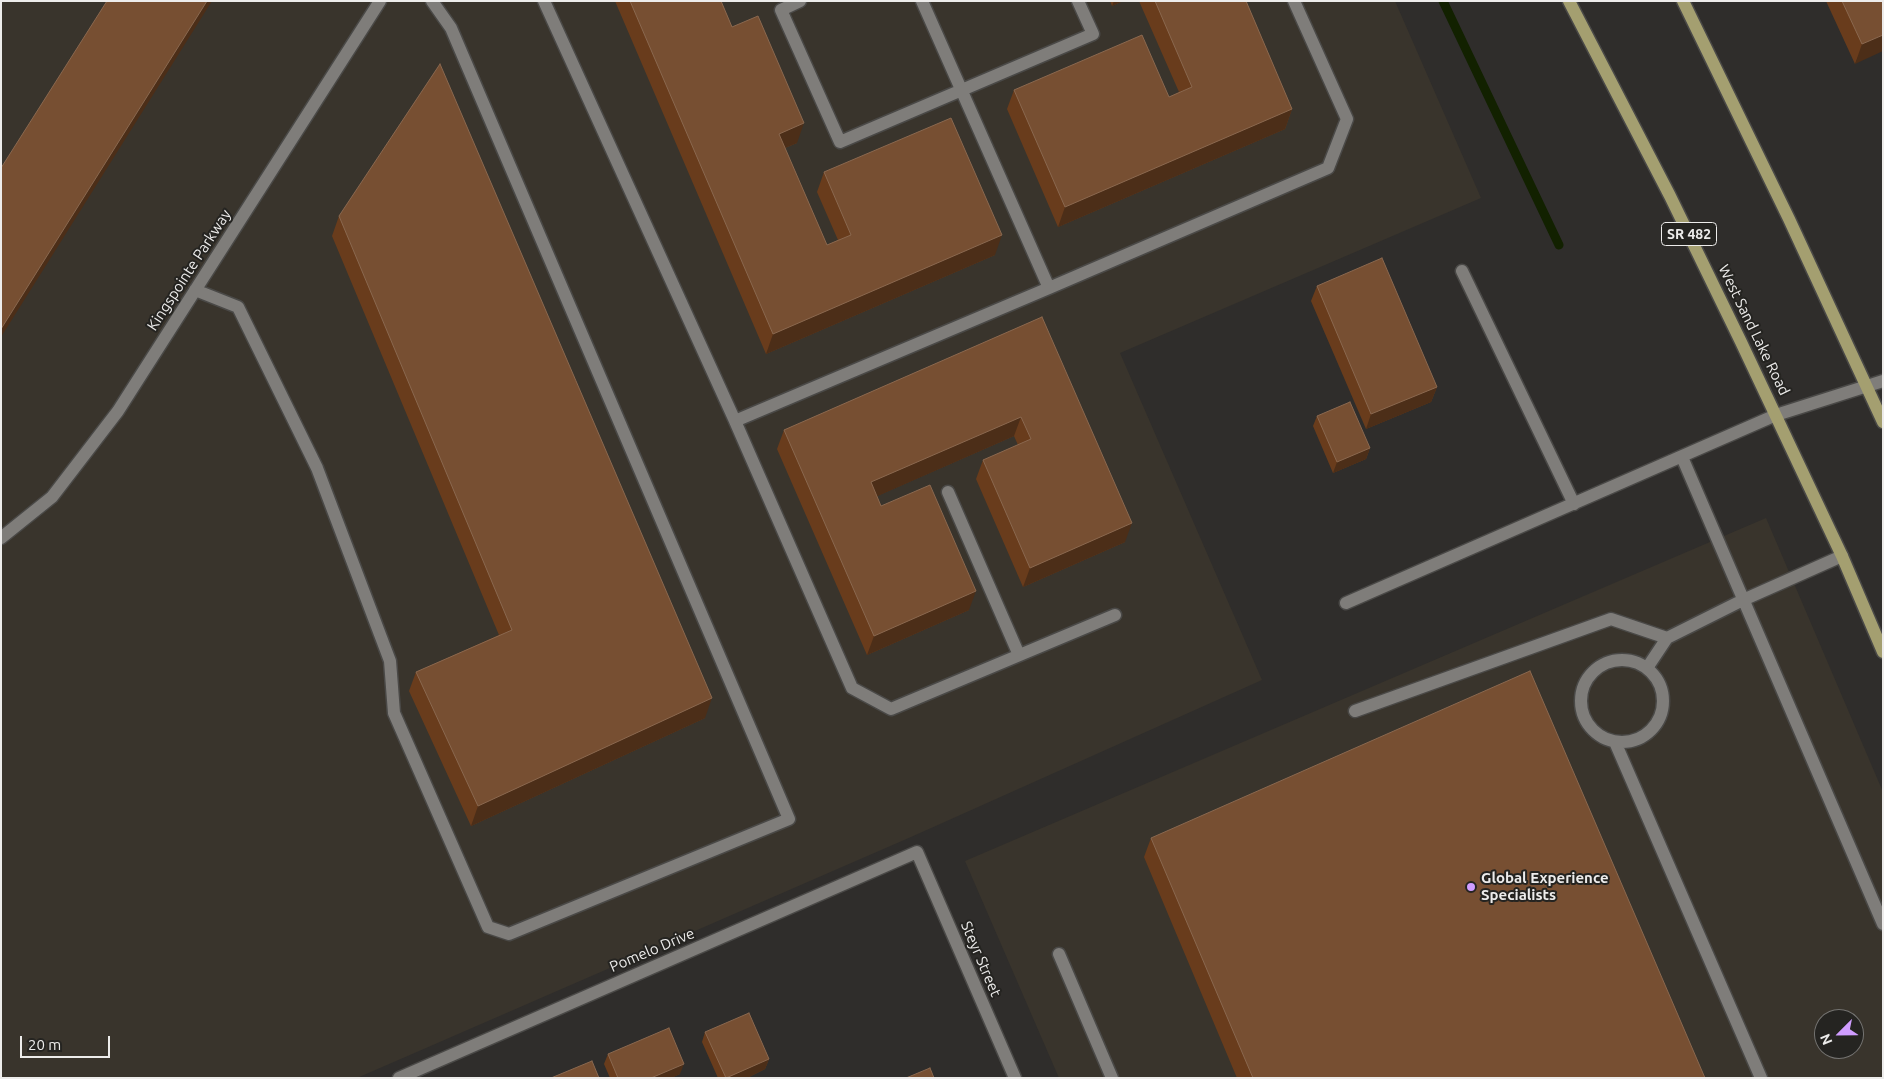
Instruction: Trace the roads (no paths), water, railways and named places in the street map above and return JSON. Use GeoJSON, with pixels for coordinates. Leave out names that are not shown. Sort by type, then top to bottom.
{"type":"FeatureCollection","features":[{"type":"Feature","properties":{"kind":"main road","name":"West Sand Lake Road"},"geometry":{"type":"LineString","coordinates":[[1569,1],[1674,204],[1776,415],[1842,556],[1883,652]]}},
{"type":"Feature","properties":{"kind":"main road"},"geometry":{"type":"LineString","coordinates":[[1683,1],[1781,202],[1883,422]]}},
{"type":"Feature","properties":{"kind":"street","name":"Kingspointe Parkway"},"geometry":{"type":"LineString","coordinates":[[1,538],[52,497],[118,411],[380,1]]}},
{"type":"Feature","properties":{"kind":"street"},"geometry":{"type":"LineString","coordinates":[[195,290],[238,307],[317,468],[390,661],[394,713],[488,927],[509,934],[789,819],[451,28],[432,1]]}},
{"type":"Feature","properties":{"kind":"street"},"geometry":{"type":"LineString","coordinates":[[544,1],[735,421],[852,688],[891,709],[1115,615]]}},
{"type":"Feature","properties":{"kind":"street"},"geometry":{"type":"LineString","coordinates":[[800,1],[781,10],[840,142],[962,92],[1093,34],[1078,1]]}},
{"type":"Feature","properties":{"kind":"street"},"geometry":{"type":"LineString","coordinates":[[922,1],[1049,288]]}},
{"type":"Feature","properties":{"kind":"street"},"geometry":{"type":"LineString","coordinates":[[735,421],[1328,168],[1346,119],[1294,1]]}},
{"type":"Feature","properties":{"kind":"street"},"geometry":{"type":"LineString","coordinates":[[1462,271],[1574,504]]}},
{"type":"Feature","properties":{"kind":"street"},"geometry":{"type":"LineString","coordinates":[[1346,603],[1776,415],[1883,381]]}},
{"type":"Feature","properties":{"kind":"street"},"geometry":{"type":"LineString","coordinates":[[1682,457],[1883,924]]}},
{"type":"Feature","properties":{"kind":"street"},"geometry":{"type":"LineString","coordinates":[[948,492],[1019,655]]}},
{"type":"Feature","properties":{"kind":"street"},"geometry":{"type":"LineString","coordinates":[[1647,668],[1667,638],[1744,600],[1842,556]]}},
{"type":"Feature","properties":{"kind":"street"},"geometry":{"type":"LineString","coordinates":[[1355,711],[1611,619],[1667,638]]}},
{"type":"Feature","properties":{"kind":"street"},"geometry":{"type":"LineString","coordinates":[[1622,659],[1636,662],[1647,668],[1658,680],[1663,693],[1663,708],[1658,721],[1650,732],[1638,740],[1625,743],[1615,742],[1600,736],[1590,728],[1582,710],[1582,690],[1587,678],[1596,668],[1608,662],[1622,659]]}},
{"type":"Feature","properties":{"kind":"street"},"geometry":{"type":"LineString","coordinates":[[1615,742],[1760,1078]]}},
{"type":"Feature","properties":{"kind":"street","name":"Pomelo Drive"},"geometry":{"type":"LineString","coordinates":[[399,1078],[917,852]]}},
{"type":"Feature","properties":{"kind":"street","name":"Steyr Street"},"geometry":{"type":"LineString","coordinates":[[917,852],[1015,1078]]}},
{"type":"Feature","properties":{"kind":"street"},"geometry":{"type":"LineString","coordinates":[[1059,954],[1112,1078]]}},
{"type":"Feature","properties":{"kind":"waterway"},"geometry":{"type":"LineString","coordinates":[[1443,1],[1559,245]]}},
{"type":"Feature","properties":{"kind":"place","name":"Global Experience Specialists"},"geometry":{"type":"Point","coordinates":[1471,887]}}]}
